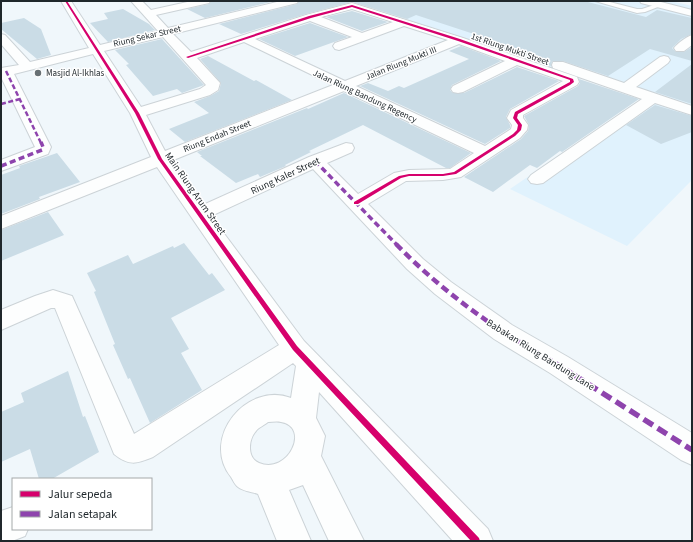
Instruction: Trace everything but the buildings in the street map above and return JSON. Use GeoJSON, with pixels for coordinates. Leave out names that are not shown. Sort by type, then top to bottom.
{"type":"FeatureCollection","features":[{"type":"Feature","properties":{"kind":"street","name":"Main Riung Arum Street"},"geometry":{"type":"LineString","coordinates":[[66,1],[137,113],[160,159],[302,356],[476,541]]}},
{"type":"Feature","properties":{"kind":"street"},"geometry":{"type":"LineString","coordinates":[[136,1],[213,83],[213,87],[205,92],[137,113]]}},
{"type":"Feature","properties":{"kind":"street"},"geometry":{"type":"LineString","coordinates":[[148,14],[205,1]]}},
{"type":"Feature","properties":{"kind":"street","name":"Riung Sekar Street"},"geometry":{"type":"LineString","coordinates":[[4,72],[164,32],[271,3],[293,1]]}},
{"type":"Feature","properties":{"kind":"street"},"geometry":{"type":"LineString","coordinates":[[361,1],[692,111]]}},
{"type":"Feature","properties":{"kind":"street"},"geometry":{"type":"LineString","coordinates":[[645,1],[692,12]]}},
{"type":"Feature","properties":{"kind":"street"},"geometry":{"type":"LineString","coordinates":[[678,1],[692,4]]}},
{"type":"Feature","properties":{"kind":"street","name":"1st Riung Mukti Street"},"geometry":{"type":"LineString","coordinates":[[187,57],[310,17],[352,6],[459,40],[572,80],[572,82],[516,114],[515,118],[520,125],[519,130],[514,135],[455,172],[449,174],[409,175],[400,177],[356,203]]}},
{"type":"Feature","properties":{"kind":"street"},"geometry":{"type":"LineString","coordinates":[[310,17],[361,37]]}},
{"type":"Feature","properties":{"kind":"street"},"geometry":{"type":"LineString","coordinates":[[339,46],[404,22]]}},
{"type":"Feature","properties":{"kind":"street","name":"Jalan Riung Bandung Regency"},"geometry":{"type":"LineString","coordinates":[[244,38],[486,153]]}},
{"type":"Feature","properties":{"kind":"street"},"geometry":{"type":"LineString","coordinates":[[680,48],[692,39]]}},
{"type":"Feature","properties":{"kind":"street","name":"Jalan Riung Mukti III"},"geometry":{"type":"LineString","coordinates":[[344,86],[459,40]]}},
{"type":"Feature","properties":{"kind":"street"},"geometry":{"type":"LineString","coordinates":[[3,41],[27,66]]}},
{"type":"Feature","properties":{"kind":"street"},"geometry":{"type":"LineString","coordinates":[[458,89],[516,60]]}},
{"type":"Feature","properties":{"kind":"street"},"geometry":{"type":"LineString","coordinates":[[626,88],[664,60]]}},
{"type":"Feature","properties":{"kind":"street"},"geometry":{"type":"LineString","coordinates":[[1,166],[42,150],[43,147],[20,99],[4,72]]}},
{"type":"Feature","properties":{"kind":"street","name":"Riung Endah Street"},"geometry":{"type":"LineString","coordinates":[[1,223],[344,86]]}},
{"type":"Feature","properties":{"kind":"street"},"geometry":{"type":"LineString","coordinates":[[537,180],[654,98]]}},
{"type":"Feature","properties":{"kind":"street"},"geometry":{"type":"LineString","coordinates":[[1,104],[20,99]]}},
{"type":"Feature","properties":{"kind":"street","name":"Riung Kaler Street"},"geometry":{"type":"LineString","coordinates":[[200,214],[346,148]]}},
{"type":"Feature","properties":{"kind":"street","name":"Babakan Riung Bandung Lane"},"geometry":{"type":"LineString","coordinates":[[315,161],[415,264],[443,288],[503,332],[560,365],[692,450]]}},
{"type":"Feature","properties":{"kind":"street"},"geometry":{"type":"LineString","coordinates":[[1,320],[53,299],[64,302],[124,444],[131,449],[142,447],[217,399],[302,356],[302,418],[310,436],[306,457],[292,474],[269,481],[249,476],[236,460],[235,439],[246,421],[264,410],[285,408],[302,418]]}},
{"type":"Feature","properties":{"kind":"street"},"geometry":{"type":"LineString","coordinates":[[217,399],[246,421]]}},
{"type":"Feature","properties":{"kind":"street"},"geometry":{"type":"LineString","coordinates":[[306,457],[347,541]]}},
{"type":"Feature","properties":{"kind":"street"},"geometry":{"type":"LineString","coordinates":[[269,481],[287,538]]}},
{"type":"Feature","properties":{"kind":"street"},"geometry":{"type":"LineString","coordinates":[[1,528],[12,524]]}},
{"type":"Feature","properties":{"kind":"lane"},"geometry":{"type":"LineString","coordinates":[[598,1],[637,11],[643,11],[660,5]]}},
{"type":"Feature","properties":{"kind":"shaded area"},"geometry":{"type":"Polygon","coordinates":[[[354,1],[671,1],[692,6],[692,180],[627,246],[510,189],[646,96],[586,75],[577,80],[354,1]]]}},
{"type":"Feature","properties":{"kind":"marked path"},"geometry":{"type":"LineString","coordinates":[[1,166],[42,150],[43,147],[6,71]]}},
{"type":"Feature","properties":{"kind":"marked path"},"geometry":{"type":"LineString","coordinates":[[1,104],[20,99]]}},
{"type":"Feature","properties":{"kind":"marked path"},"geometry":{"type":"LineString","coordinates":[[315,161],[415,264],[443,288],[503,332],[559,365],[692,450]]}},
{"type":"Feature","properties":{"kind":"cycle path"},"geometry":{"type":"LineString","coordinates":[[66,1],[137,113],[160,159],[295,348],[476,541]]}},
{"type":"Feature","properties":{"kind":"cycle path"},"geometry":{"type":"LineString","coordinates":[[187,57],[310,17],[352,6],[459,40],[572,80],[569,84],[516,113],[515,118],[520,125],[519,130],[514,135],[455,173],[443,175],[409,175],[400,177],[356,203]]}},
{"type":"Feature","properties":{"kind":"place","name":"Masjid Al-Ikhlas"},"geometry":{"type":"Point","coordinates":[38,73]}}]}
